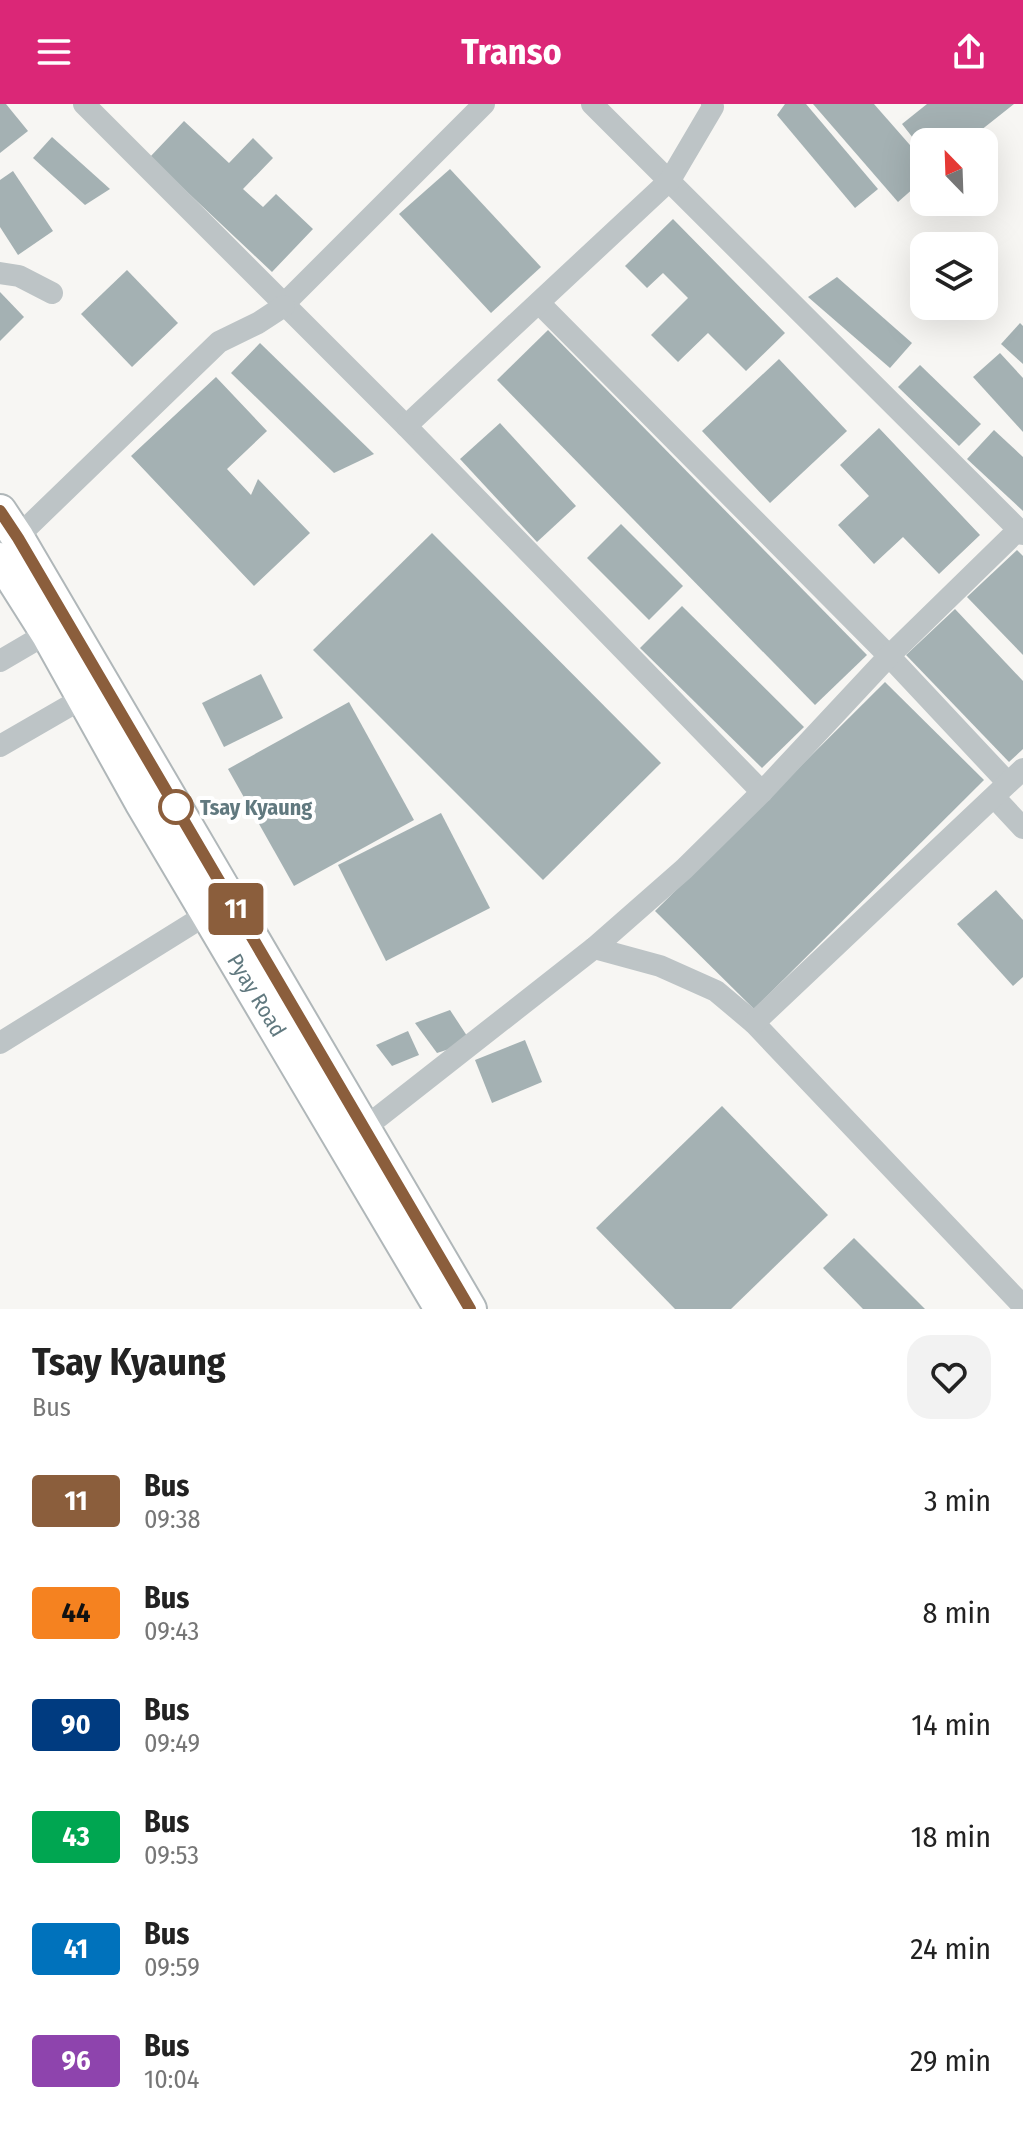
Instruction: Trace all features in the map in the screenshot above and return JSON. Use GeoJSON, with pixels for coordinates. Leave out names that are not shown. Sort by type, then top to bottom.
{"type":"FeatureCollection","features":[{"type":"Feature","properties":{"kind":"highway","name":"Pyay Road"},"geometry":{"type":"LineString","coordinates":[[4,540],[354,1136],[441,1309]]}},
{"type":"Feature","properties":{"kind":"highway","name":"Pyay Road"},"geometry":{"type":"LineString","coordinates":[[57,628],[83,698],[141,802],[219,906]]}},
{"type":"Feature","properties":{"kind":"highway","name":"Pyay Road"},"geometry":{"type":"LineString","coordinates":[[354,1136],[470,1309]]}},
{"type":"Feature","properties":{"kind":"street"},"geometry":{"type":"LineString","coordinates":[[84,104],[406,426],[762,792]]}},
{"type":"Feature","properties":{"kind":"street"},"geometry":{"type":"LineString","coordinates":[[4,540],[219,342],[258,323],[284,305],[484,104]]}},
{"type":"Feature","properties":{"kind":"street"},"geometry":{"type":"LineString","coordinates":[[354,1136],[594,948],[684,869],[762,792],[889,656],[1021,532],[592,104]]}},
{"type":"Feature","properties":{"kind":"street"},"geometry":{"type":"LineString","coordinates":[[406,426],[670,180],[712,104]]}},
{"type":"Feature","properties":{"kind":"street"},"geometry":{"type":"LineString","coordinates":[[0,273],[19,276],[52,293]]}},
{"type":"Feature","properties":{"kind":"street"},"geometry":{"type":"LineString","coordinates":[[539,303],[889,656],[1009,784],[1023,828]]}},
{"type":"Feature","properties":{"kind":"street"},"geometry":{"type":"LineString","coordinates":[[0,661],[57,628]]}},
{"type":"Feature","properties":{"kind":"street"},"geometry":{"type":"LineString","coordinates":[[0,746],[83,698]]}},
{"type":"Feature","properties":{"kind":"street"},"geometry":{"type":"LineString","coordinates":[[754,1023],[1009,784]]}},
{"type":"Feature","properties":{"kind":"street"},"geometry":{"type":"LineString","coordinates":[[0,1043],[219,906]]}},
{"type":"Feature","properties":{"kind":"street"},"geometry":{"type":"LineString","coordinates":[[594,948],[660,966],[716,991],[754,1023],[1023,1306]]}},
{"type":"Feature","properties":{"kind":"building"},"geometry":{"type":"Polygon","coordinates":[[[0,104],[6,104],[28,131],[0,153],[0,104]]]}},
{"type":"Feature","properties":{"kind":"building"},"geometry":{"type":"Polygon","coordinates":[[[785,104],[806,104],[878,189],[855,208],[777,115],[785,104]]]}},
{"type":"Feature","properties":{"kind":"building"},"geometry":{"type":"Polygon","coordinates":[[[813,104],[874,104],[910,145],[910,191],[898,202],[813,104]]]}},
{"type":"Feature","properties":{"kind":"building"},"geometry":{"type":"Polygon","coordinates":[[[927,104],[1014,104],[984,128],[910,128],[910,134],[902,124],[927,104]]]}},
{"type":"Feature","properties":{"kind":"building"},"geometry":{"type":"Polygon","coordinates":[[[184,121],[229,163],[253,138],[273,158],[243,189],[263,207],[276,194],[313,229],[272,272],[150,157],[184,121]]]}},
{"type":"Feature","properties":{"kind":"building"},"geometry":{"type":"Polygon","coordinates":[[[52,137],[110,189],[85,205],[33,158],[52,137]]]}},
{"type":"Feature","properties":{"kind":"building"},"geometry":{"type":"Polygon","coordinates":[[[450,169],[541,267],[491,313],[399,214],[450,169]]]}},
{"type":"Feature","properties":{"kind":"building"},"geometry":{"type":"Polygon","coordinates":[[[13,171],[53,231],[18,255],[0,227],[0,180],[13,171]]]}},
{"type":"Feature","properties":{"kind":"building"},"geometry":{"type":"Polygon","coordinates":[[[673,219],[785,333],[746,371],[708,333],[678,362],[651,335],[688,298],[663,273],[647,288],[625,266],[673,219]]]}},
{"type":"Feature","properties":{"kind":"building"},"geometry":{"type":"Polygon","coordinates":[[[127,270],[178,323],[132,367],[81,314],[127,270]]]}},
{"type":"Feature","properties":{"kind":"building"},"geometry":{"type":"Polygon","coordinates":[[[837,277],[912,343],[890,368],[808,297],[837,277]]]}},
{"type":"Feature","properties":{"kind":"building"},"geometry":{"type":"Polygon","coordinates":[[[0,292],[24,317],[0,341],[0,292]]]}},
{"type":"Feature","properties":{"kind":"building"},"geometry":{"type":"Polygon","coordinates":[[[1020,323],[1023,326],[1023,364],[1001,344],[1020,323]]]}},
{"type":"Feature","properties":{"kind":"building"},"geometry":{"type":"Polygon","coordinates":[[[548,330],[867,655],[815,705],[497,380],[548,330]]]}},
{"type":"Feature","properties":{"kind":"building"},"geometry":{"type":"Polygon","coordinates":[[[260,343],[374,454],[334,473],[231,373],[260,343]]]}},
{"type":"Feature","properties":{"kind":"building"},"geometry":{"type":"Polygon","coordinates":[[[1000,353],[1023,378],[1023,432],[973,377],[1000,353]]]}},
{"type":"Feature","properties":{"kind":"building"},"geometry":{"type":"Polygon","coordinates":[[[779,359],[847,431],[770,503],[702,431],[779,359]]]}},
{"type":"Feature","properties":{"kind":"building"},"geometry":{"type":"Polygon","coordinates":[[[920,365],[981,424],[959,446],[898,387],[920,365]]]}},
{"type":"Feature","properties":{"kind":"building"},"geometry":{"type":"Polygon","coordinates":[[[216,377],[267,431],[227,469],[251,495],[258,479],[310,533],[254,586],[131,456],[216,377]]]}},
{"type":"Feature","properties":{"kind":"building"},"geometry":{"type":"Polygon","coordinates":[[[500,423],[576,506],[537,542],[460,459],[500,423]]]}},
{"type":"Feature","properties":{"kind":"building"},"geometry":{"type":"Polygon","coordinates":[[[879,428],[980,535],[939,574],[903,537],[874,564],[838,525],[869,496],[840,465],[879,428]]]}},
{"type":"Feature","properties":{"kind":"building"},"geometry":{"type":"Polygon","coordinates":[[[994,430],[1023,457],[1023,511],[967,459],[994,430]]]}},
{"type":"Feature","properties":{"kind":"building"},"geometry":{"type":"Polygon","coordinates":[[[621,524],[683,586],[649,620],[587,558],[621,524]]]}},
{"type":"Feature","properties":{"kind":"building"},"geometry":{"type":"Polygon","coordinates":[[[432,533],[661,763],[543,880],[313,650],[432,533]]]}},
{"type":"Feature","properties":{"kind":"building"},"geometry":{"type":"Polygon","coordinates":[[[1017,550],[1023,556],[1023,655],[967,597],[1017,550]]]}},
{"type":"Feature","properties":{"kind":"building"},"geometry":{"type":"Polygon","coordinates":[[[682,606],[804,727],[762,768],[640,648],[682,606]]]}},
{"type":"Feature","properties":{"kind":"building"},"geometry":{"type":"Polygon","coordinates":[[[955,609],[1023,681],[1023,749],[1009,762],[906,655],[955,609]]]}},
{"type":"Feature","properties":{"kind":"building"},"geometry":{"type":"Polygon","coordinates":[[[261,674],[283,718],[224,747],[202,703],[261,674]]]}},
{"type":"Feature","properties":{"kind":"building"},"geometry":{"type":"Polygon","coordinates":[[[885,682],[984,780],[754,1009],[655,911],[885,682]]]}},
{"type":"Feature","properties":{"kind":"building"},"geometry":{"type":"Polygon","coordinates":[[[349,702],[414,820],[294,886],[228,769],[349,702]]]}},
{"type":"Feature","properties":{"kind":"building"},"geometry":{"type":"Polygon","coordinates":[[[441,813],[490,908],[386,961],[338,865],[441,813]]]}},
{"type":"Feature","properties":{"kind":"building"},"geometry":{"type":"Polygon","coordinates":[[[996,890],[1023,920],[1023,977],[1013,986],[957,924],[996,890]]]}},
{"type":"Feature","properties":{"kind":"building"},"geometry":{"type":"Polygon","coordinates":[[[450,1010],[471,1042],[437,1053],[415,1023],[450,1010]]]}},
{"type":"Feature","properties":{"kind":"building"},"geometry":{"type":"Polygon","coordinates":[[[408,1031],[419,1055],[392,1066],[376,1045],[408,1031]]]}},
{"type":"Feature","properties":{"kind":"building"},"geometry":{"type":"Polygon","coordinates":[[[525,1040],[542,1082],[492,1103],[475,1060],[525,1040]]]}},
{"type":"Feature","properties":{"kind":"building"},"geometry":{"type":"Polygon","coordinates":[[[722,1106],[828,1215],[731,1309],[675,1309],[596,1228],[722,1106]]]}},
{"type":"Feature","properties":{"kind":"building"},"geometry":{"type":"Polygon","coordinates":[[[854,1238],[925,1309],[863,1309],[823,1268],[854,1238]]]}},
{"type":"Feature","properties":{"kind":"bus line","name":"11"},"geometry":{"type":"LineString","coordinates":[[0,511],[470,1309]]}},
{"type":"Feature","properties":{"kind":"place","name":"Tsay Kyaung"},"geometry":{"type":"Point","coordinates":[176,807]}}]}
